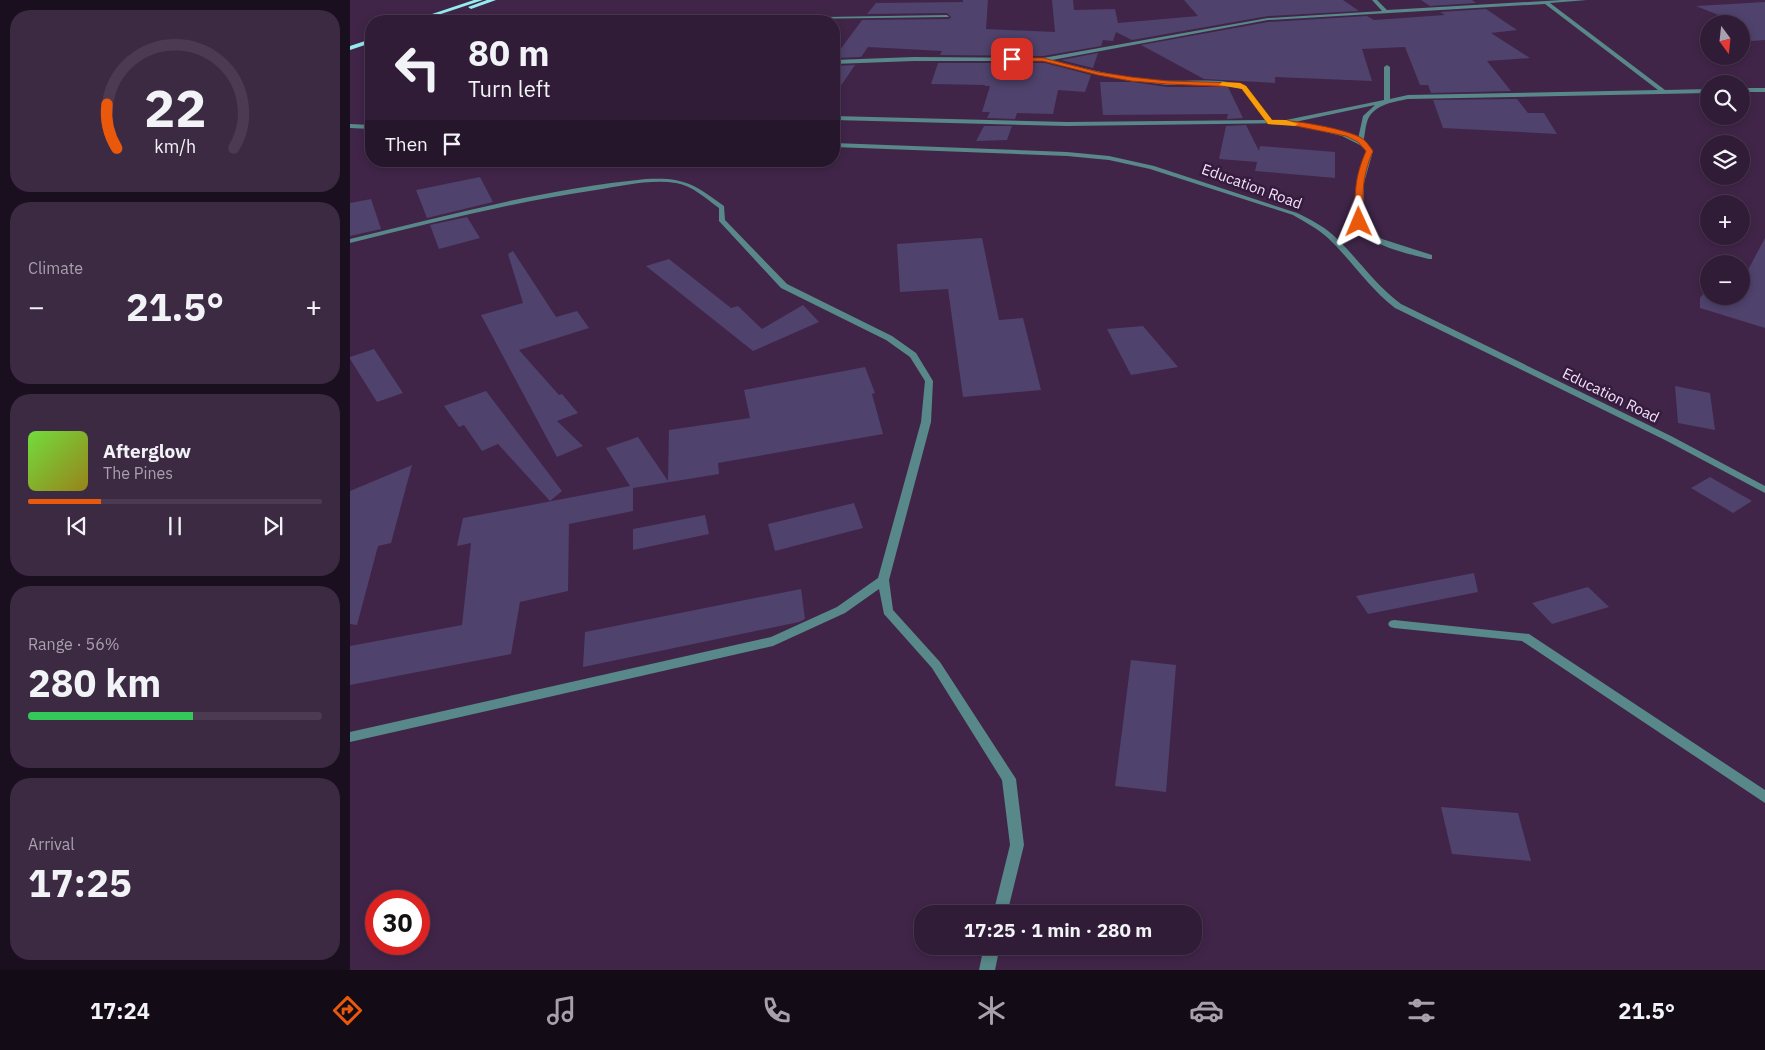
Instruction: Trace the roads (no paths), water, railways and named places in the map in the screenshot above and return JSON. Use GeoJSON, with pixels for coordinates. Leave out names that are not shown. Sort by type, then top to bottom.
{"type":"FeatureCollection","features":[{"type":"Feature","properties":{"kind":"highway"},"geometry":{"type":"LineString","coordinates":[[433,15],[480,0]]}},
{"type":"Feature","properties":{"kind":"highway"},"geometry":{"type":"LineString","coordinates":[[448,15],[493,0]]}},
{"type":"Feature","properties":{"kind":"highway"},"geometry":{"type":"LineString","coordinates":[[350,42],[365,37]]}},
{"type":"Feature","properties":{"kind":"highway"},"geometry":{"type":"LineString","coordinates":[[350,48],[365,43]]}},
{"type":"Feature","properties":{"kind":"street"},"geometry":{"type":"LineString","coordinates":[[1374,0],[1385,11]]}},
{"type":"Feature","properties":{"kind":"street"},"geometry":{"type":"LineString","coordinates":[[840,62],[914,59],[1043,60],[1268,19],[1585,0]]}},
{"type":"Feature","properties":{"kind":"street"},"geometry":{"type":"LineString","coordinates":[[1547,3],[1664,92]]}},
{"type":"Feature","properties":{"kind":"street"},"geometry":{"type":"LineString","coordinates":[[840,19],[947,16]]}},
{"type":"Feature","properties":{"kind":"street"},"geometry":{"type":"LineString","coordinates":[[1043,60],[1131,79],[1168,83],[1240,85],[1270,122]]}},
{"type":"Feature","properties":{"kind":"street"},"geometry":{"type":"LineString","coordinates":[[1387,67],[1387,101]]}},
{"type":"Feature","properties":{"kind":"street"},"geometry":{"type":"LineString","coordinates":[[1750,90],[1765,90]]}},
{"type":"Feature","properties":{"kind":"street"},"geometry":{"type":"LineString","coordinates":[[840,118],[1077,124],[1286,122],[1408,97],[1700,91]]}},
{"type":"Feature","properties":{"kind":"street"},"geometry":{"type":"LineString","coordinates":[[1361,141],[1366,112],[1387,101]]}},
{"type":"Feature","properties":{"kind":"street"},"geometry":{"type":"LineString","coordinates":[[1286,122],[1348,135],[1361,141],[1370,151],[1361,170],[1359,222],[1367,232],[1380,242],[1429,257]]}},
{"type":"Feature","properties":{"kind":"street"},"geometry":{"type":"LineString","coordinates":[[350,126],[365,127]]}},
{"type":"Feature","properties":{"kind":"street","name":"Education Road"},"geometry":{"type":"LineString","coordinates":[[840,144],[1067,154],[1109,158],[1152,166],[1294,214],[1330,236],[1386,297],[1398,306],[1668,438],[1765,490]]}},
{"type":"Feature","properties":{"kind":"street"},"geometry":{"type":"LineString","coordinates":[[350,240],[500,205],[585,189],[646,181],[682,182],[695,187],[722,207],[721,220],[784,286],[890,338],[913,355],[929,381],[926,422],[883,580],[888,611],[936,665],[1009,779],[1017,845],[1002,905]]}},
{"type":"Feature","properties":{"kind":"street"},"geometry":{"type":"LineString","coordinates":[[350,736],[772,641],[841,610],[883,580]]}},
{"type":"Feature","properties":{"kind":"street"},"geometry":{"type":"LineString","coordinates":[[1394,624],[1524,637],[1765,797]]}},
{"type":"Feature","properties":{"kind":"street"},"geometry":{"type":"LineString","coordinates":[[986,970],[990,955]]}}]}
